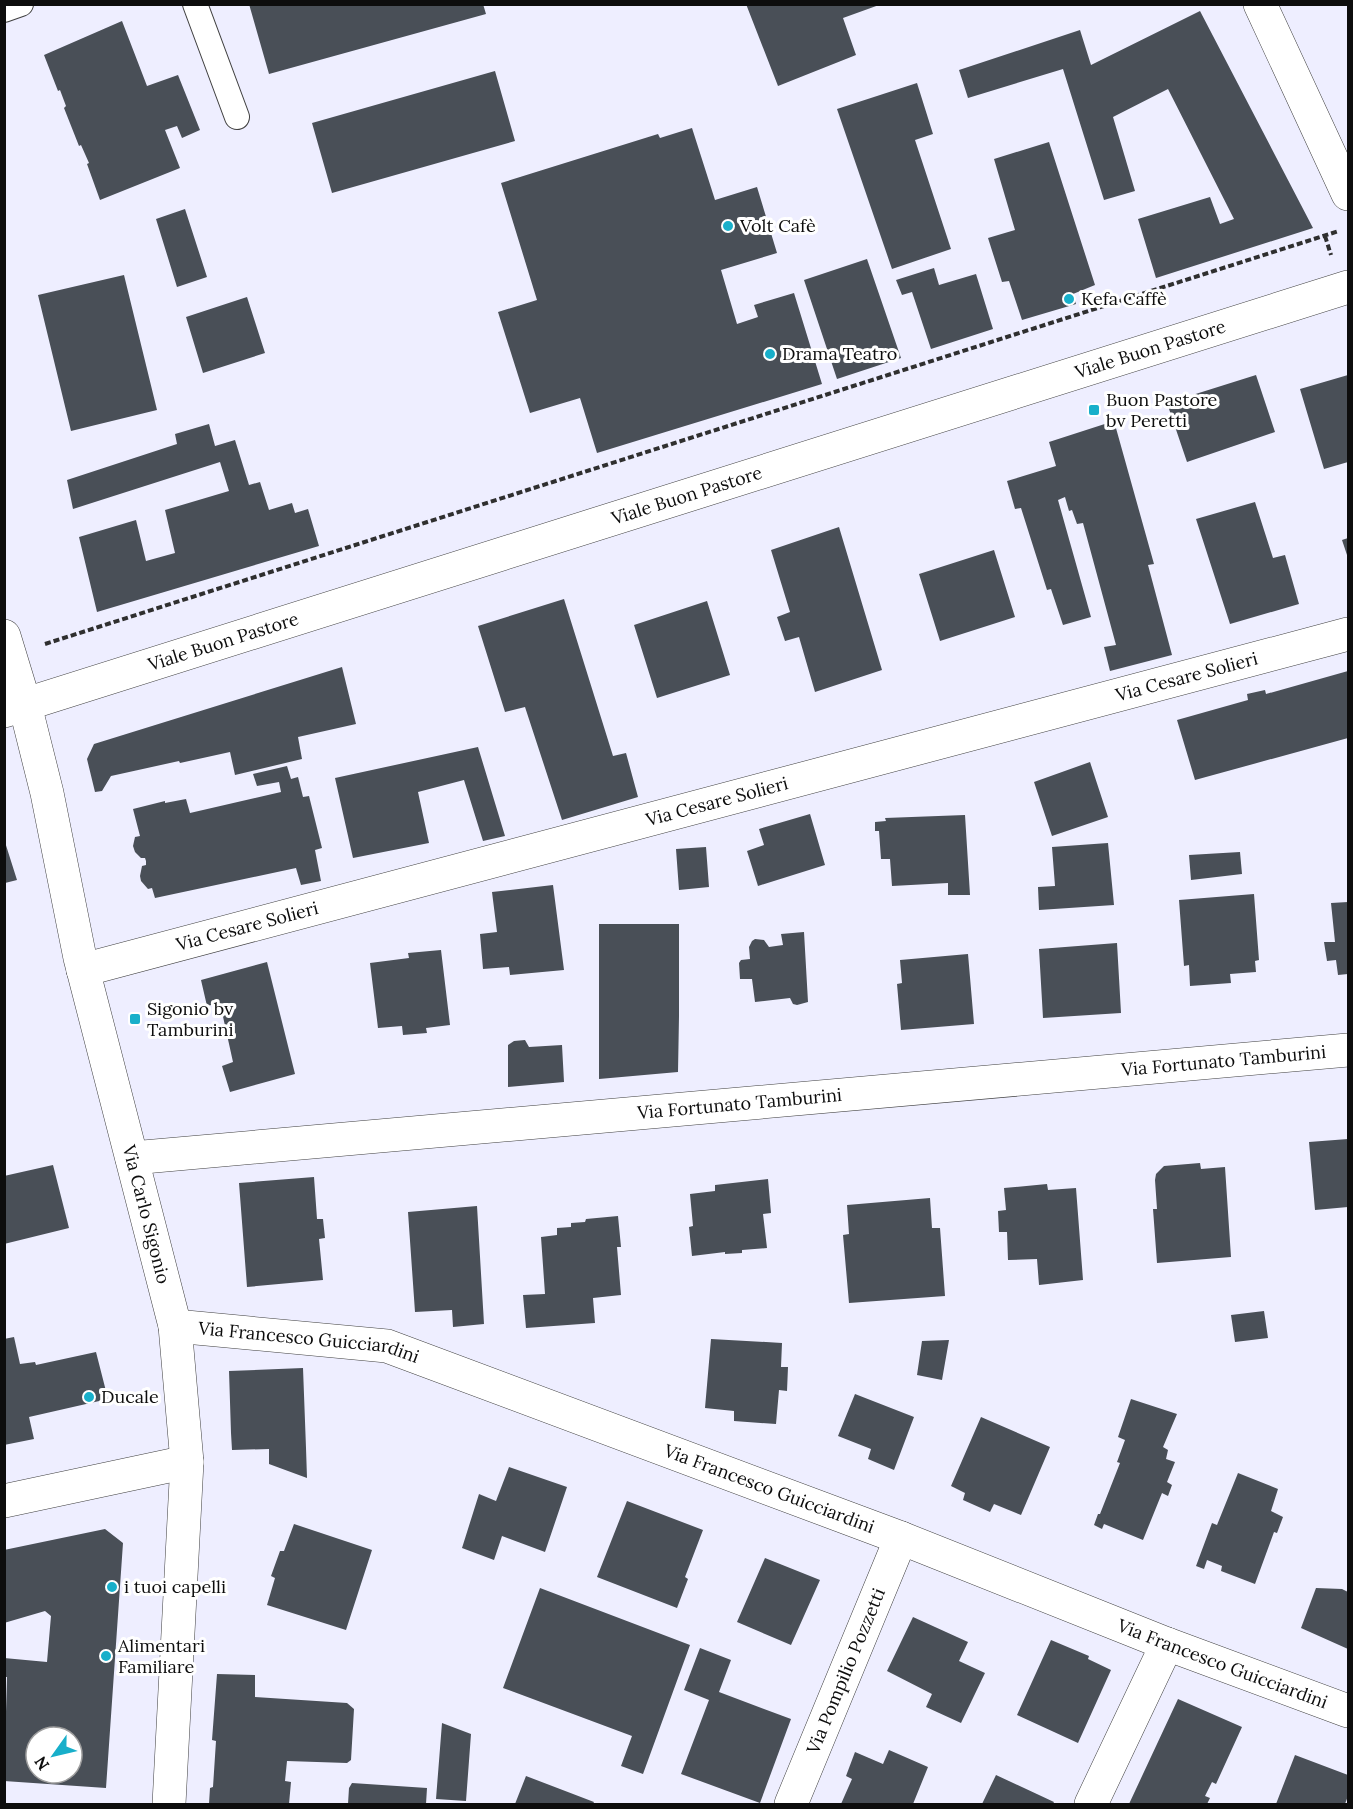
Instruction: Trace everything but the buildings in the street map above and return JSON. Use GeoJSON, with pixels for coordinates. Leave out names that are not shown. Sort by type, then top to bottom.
{"type":"FeatureCollection","features":[{"type":"Feature","properties":{"kind":"street"},"geometry":{"type":"LineString","coordinates":[[1260,4],[1348,194]]}},
{"type":"Feature","properties":{"kind":"street","name":"Viale Buon Pastore"},"geometry":{"type":"LineString","coordinates":[[15,708],[1348,287]]}},
{"type":"Feature","properties":{"kind":"street","name":"Via Cesare Solieri"},"geometry":{"type":"LineString","coordinates":[[83,970],[1348,634]]}},
{"type":"Feature","properties":{"kind":"street","name":"Via Carlo Sigonio"},"geometry":{"type":"LineString","coordinates":[[7,645],[15,708],[47,792],[83,970],[175,1326],[187,1462],[169,1804]]}},
{"type":"Feature","properties":{"kind":"street","name":"Via Fortunato Tamburini"},"geometry":{"type":"LineString","coordinates":[[132,1158],[1348,1050]]}},
{"type":"Feature","properties":{"kind":"street","name":"Via Francesco Guicciardini"},"geometry":{"type":"LineString","coordinates":[[175,1326],[387,1346],[901,1538],[1167,1644],[1348,1711]]}},
{"type":"Feature","properties":{"kind":"street"},"geometry":{"type":"LineString","coordinates":[[4,1501],[187,1462]]}},
{"type":"Feature","properties":{"kind":"street","name":"Via Pompilio Pozzetti"},"geometry":{"type":"LineString","coordinates":[[790,1804],[901,1538]]}},
{"type":"Feature","properties":{"kind":"street"},"geometry":{"type":"LineString","coordinates":[[1091,1804],[1167,1644]]}},
{"type":"Feature","properties":{"kind":"lane"},"geometry":{"type":"LineString","coordinates":[[4,10],[21,4]]}},
{"type":"Feature","properties":{"kind":"lane"},"geometry":{"type":"LineString","coordinates":[[195,4],[237,117]]}},
{"type":"Feature","properties":{"kind":"path"},"geometry":{"type":"LineString","coordinates":[[7,645],[1341,231]]}},
{"type":"Feature","properties":{"kind":"place","name":"Volt Cafè"},"geometry":{"type":"Point","coordinates":[728,226]}},
{"type":"Feature","properties":{"kind":"place","name":"Kefa Caffè"},"geometry":{"type":"Point","coordinates":[1069,299]}},
{"type":"Feature","properties":{"kind":"place","name":"Drama Teatro"},"geometry":{"type":"Point","coordinates":[770,354]}},
{"type":"Feature","properties":{"kind":"place","name":"Buon Pastore bv Peretti"},"geometry":{"type":"Point","coordinates":[1094,410]}},
{"type":"Feature","properties":{"kind":"place","name":"Sigonio bv Tamburini"},"geometry":{"type":"Point","coordinates":[135,1019]}},
{"type":"Feature","properties":{"kind":"place","name":"Ducale"},"geometry":{"type":"Point","coordinates":[89,1397]}},
{"type":"Feature","properties":{"kind":"place","name":"i tuoi capelli"},"geometry":{"type":"Point","coordinates":[112,1587]}},
{"type":"Feature","properties":{"kind":"place","name":"Alimentari Familiare"},"geometry":{"type":"Point","coordinates":[106,1656]}}]}
